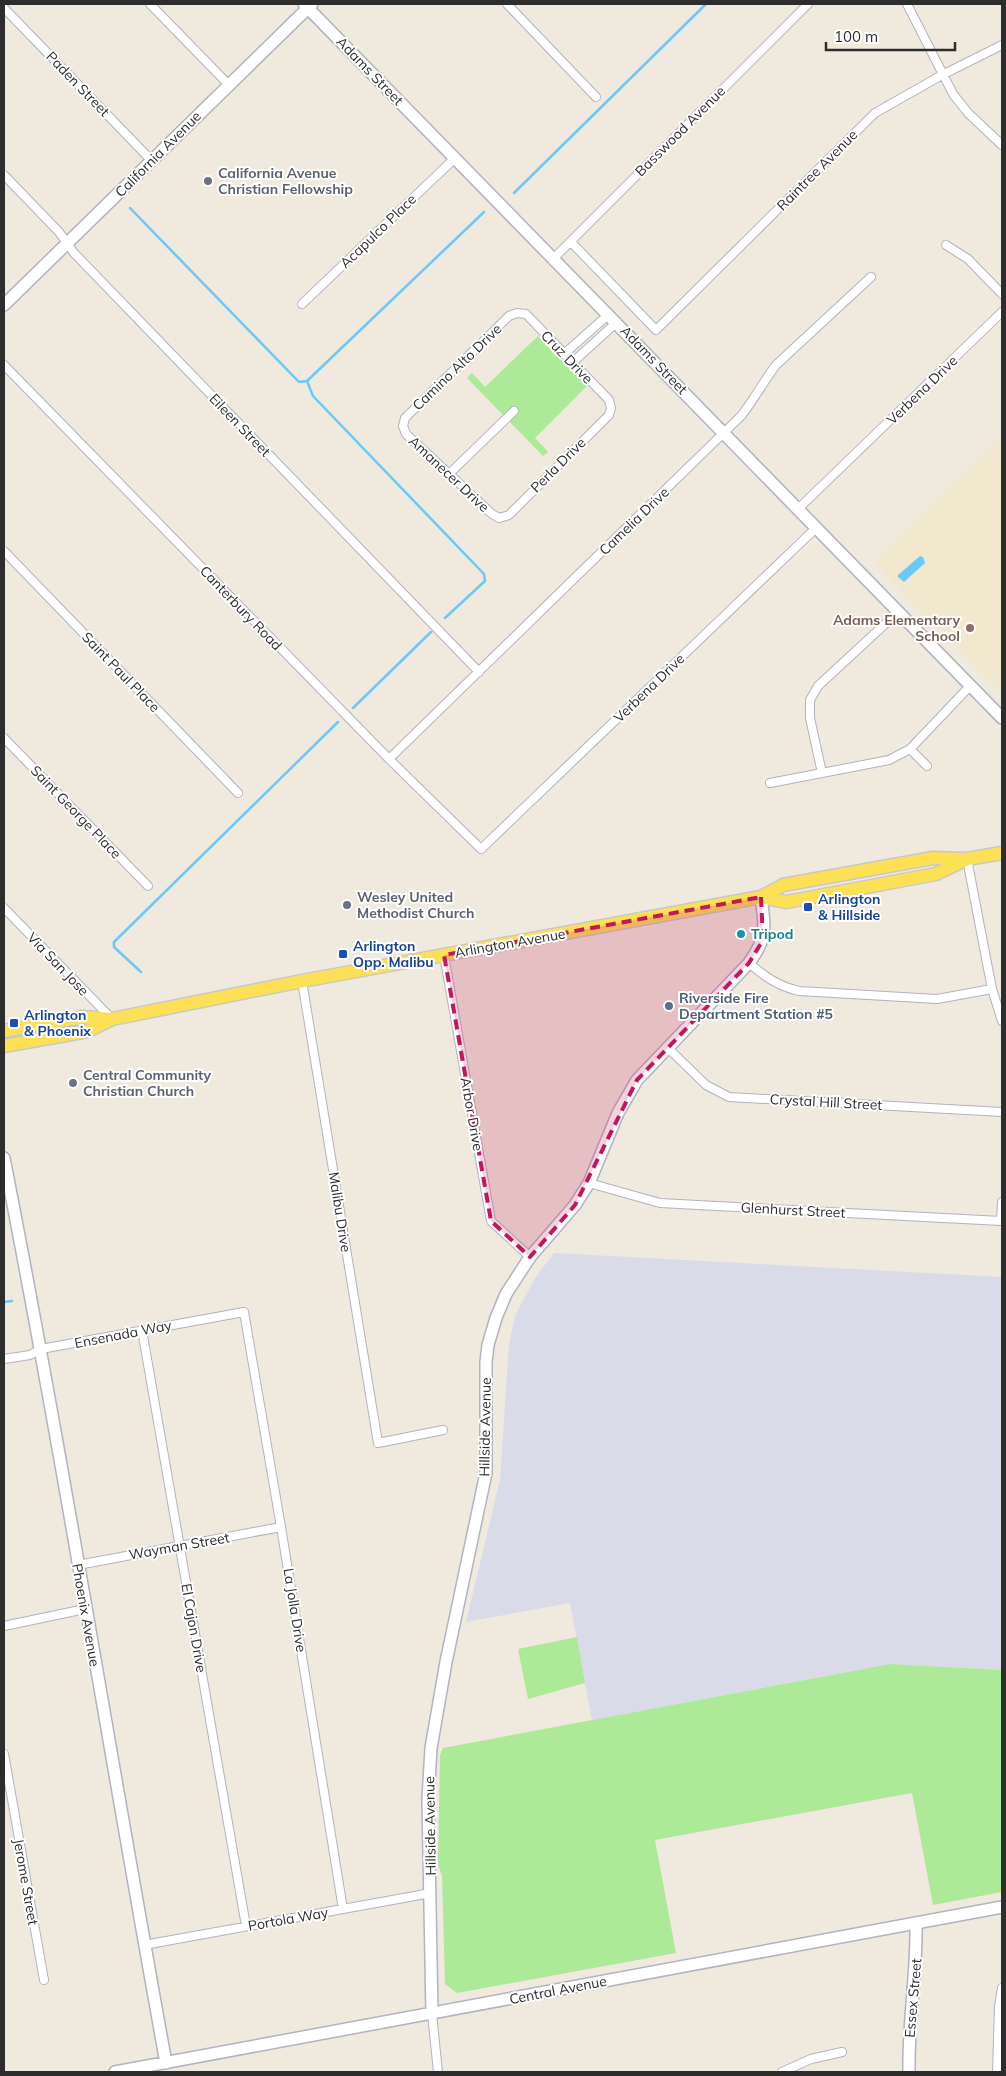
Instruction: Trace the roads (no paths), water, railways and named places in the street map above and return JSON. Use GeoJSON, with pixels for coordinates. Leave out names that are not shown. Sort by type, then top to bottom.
{"type":"FeatureCollection","features":[{"type":"Feature","properties":{"kind":"main road","name":"California Avenue"},"geometry":{"type":"LineString","coordinates":[[4,305],[308,5]]}},
{"type":"Feature","properties":{"kind":"main road","name":"Adams Street"},"geometry":{"type":"LineString","coordinates":[[308,5],[553,259],[613,318],[1002,718]]}},
{"type":"Feature","properties":{"kind":"main road","name":"Arlington Avenue"},"geometry":{"type":"LineString","coordinates":[[4,1032],[83,1017],[112,1019],[444,955],[761,897],[786,902],[936,874],[967,859],[1002,853]]}},
{"type":"Feature","properties":{"kind":"main road","name":"Hillside Avenue"},"geometry":{"type":"LineString","coordinates":[[432,2014],[428,1799],[430,1748],[486,1473],[486,1362],[488,1345],[506,1294],[530,1258],[575,1205],[588,1183],[627,1096],[637,1080],[749,963],[760,949],[763,940],[764,918],[761,897]]}},
{"type":"Feature","properties":{"kind":"main road","name":"Arlington Avenue"},"geometry":{"type":"LineString","coordinates":[[4,1046],[88,1032],[112,1019]]}},
{"type":"Feature","properties":{"kind":"main road","name":"Phoenix Avenue"},"geometry":{"type":"LineString","coordinates":[[4,1158],[41,1349],[85,1609],[167,2067]]}},
{"type":"Feature","properties":{"kind":"main road","name":"Central Avenue"},"geometry":{"type":"LineString","coordinates":[[115,2072],[167,2067],[432,2014],[1002,1907]]}},
{"type":"Feature","properties":{"kind":"main road","name":"Essex Street"},"geometry":{"type":"LineString","coordinates":[[909,2072],[910,2028],[917,1956],[916,1924]]}},
{"type":"Feature","properties":{"kind":"street"},"geometry":{"type":"LineString","coordinates":[[150,4],[228,84]]}},
{"type":"Feature","properties":{"kind":"street"},"geometry":{"type":"LineString","coordinates":[[507,4],[596,97]]}},
{"type":"Feature","properties":{"kind":"street","name":"Basswood Avenue"},"geometry":{"type":"LineString","coordinates":[[553,259],[808,4]]}},
{"type":"Feature","properties":{"kind":"street"},"geometry":{"type":"LineString","coordinates":[[907,4],[953,94],[968,112],[1002,144]]}},
{"type":"Feature","properties":{"kind":"street","name":"Paden Street"},"geometry":{"type":"LineString","coordinates":[[4,8],[152,161]]}},
{"type":"Feature","properties":{"kind":"street","name":"Raintree Avenue"},"geometry":{"type":"LineString","coordinates":[[571,242],[656,330],[875,113],[942,75],[1002,45]]}},
{"type":"Feature","properties":{"kind":"street","name":"Acapulco Place"},"geometry":{"type":"LineString","coordinates":[[302,304],[455,158]]}},
{"type":"Feature","properties":{"kind":"street","name":"Eileen Street"},"geometry":{"type":"LineString","coordinates":[[4,176],[58,232],[74,254],[479,672]]}},
{"type":"Feature","properties":{"kind":"street"},"geometry":{"type":"LineString","coordinates":[[946,245],[968,259],[1002,294]]}},
{"type":"Feature","properties":{"kind":"street","name":"Camelia Drive"},"geometry":{"type":"LineString","coordinates":[[389,759],[725,433],[756,398],[776,365],[871,277]]}},
{"type":"Feature","properties":{"kind":"street","name":"Verbena Drive"},"geometry":{"type":"LineString","coordinates":[[798,509],[1002,312]]}},
{"type":"Feature","properties":{"kind":"street","name":"Cruz Drive"},"geometry":{"type":"LineString","coordinates":[[517,313],[526,314],[609,400],[612,408]]}},
{"type":"Feature","properties":{"kind":"street","name":"Camino Alto Drive"},"geometry":{"type":"LineString","coordinates":[[403,426],[405,418],[411,411],[510,316],[517,313]]}},
{"type":"Feature","properties":{"kind":"street"},"geometry":{"type":"LineString","coordinates":[[564,354],[613,318]]}},
{"type":"Feature","properties":{"kind":"street"},"geometry":{"type":"LineString","coordinates":[[573,362],[613,318]]}},
{"type":"Feature","properties":{"kind":"street","name":"Canterbury Road"},"geometry":{"type":"LineString","coordinates":[[4,365],[389,759],[481,849]]}},
{"type":"Feature","properties":{"kind":"street","name":"Perla Drive"},"geometry":{"type":"LineString","coordinates":[[499,518],[509,515],[609,415],[612,408]]}},
{"type":"Feature","properties":{"kind":"street"},"geometry":{"type":"LineString","coordinates":[[449,474],[514,411]]}},
{"type":"Feature","properties":{"kind":"street","name":"Amanecer Drive"},"geometry":{"type":"LineString","coordinates":[[403,426],[406,434],[492,514],[499,518]]}},
{"type":"Feature","properties":{"kind":"street","name":"Verbena Drive"},"geometry":{"type":"LineString","coordinates":[[481,849],[816,528]]}},
{"type":"Feature","properties":{"kind":"street","name":"Saint Paul Place"},"geometry":{"type":"LineString","coordinates":[[4,552],[238,793]]}},
{"type":"Feature","properties":{"kind":"street"},"geometry":{"type":"LineString","coordinates":[[822,773],[810,718],[810,700],[818,686],[898,612]]}},
{"type":"Feature","properties":{"kind":"street"},"geometry":{"type":"LineString","coordinates":[[770,783],[889,760],[910,749],[971,686]]}},
{"type":"Feature","properties":{"kind":"street","name":"Saint George Place"},"geometry":{"type":"LineString","coordinates":[[4,738],[148,886]]}},
{"type":"Feature","properties":{"kind":"street"},"geometry":{"type":"LineString","coordinates":[[910,749],[927,766]]}},
{"type":"Feature","properties":{"kind":"street"},"geometry":{"type":"LineString","coordinates":[[967,859],[992,989],[1002,1021]]}},
{"type":"Feature","properties":{"kind":"street","name":"Via San Jose"},"geometry":{"type":"LineString","coordinates":[[4,908],[112,1019]]}},
{"type":"Feature","properties":{"kind":"street","name":"Arbor Drive"},"geometry":{"type":"LineString","coordinates":[[444,955],[491,1221],[530,1258]]}},
{"type":"Feature","properties":{"kind":"street"},"geometry":{"type":"LineString","coordinates":[[749,963],[770,981],[784,988],[799,991],[937,999],[992,989]]}},
{"type":"Feature","properties":{"kind":"street","name":"Malibu Drive"},"geometry":{"type":"LineString","coordinates":[[302,982],[378,1443],[443,1430]]}},
{"type":"Feature","properties":{"kind":"street","name":"Crystal Hill Street"},"geometry":{"type":"LineString","coordinates":[[667,1047],[706,1085],[729,1097],[1002,1112]]}},
{"type":"Feature","properties":{"kind":"street","name":"Glenhurst Street"},"geometry":{"type":"LineString","coordinates":[[588,1183],[660,1203],[1001,1221],[1002,1202]]}},
{"type":"Feature","properties":{"kind":"street","name":"Ensenada Way"},"geometry":{"type":"LineString","coordinates":[[4,1359],[30,1355],[41,1349],[244,1312]]}},
{"type":"Feature","properties":{"kind":"street","name":"La Jolla Drive"},"geometry":{"type":"LineString","coordinates":[[244,1312],[343,1909]]}},
{"type":"Feature","properties":{"kind":"street","name":"El Cajon Drive"},"geometry":{"type":"LineString","coordinates":[[142,1330],[246,1926]]}},
{"type":"Feature","properties":{"kind":"street","name":"Wayman Street"},"geometry":{"type":"LineString","coordinates":[[78,1565],[281,1527]]}},
{"type":"Feature","properties":{"kind":"street"},"geometry":{"type":"LineString","coordinates":[[4,1626],[85,1609]]}},
{"type":"Feature","properties":{"kind":"street","name":"Jerome Street"},"geometry":{"type":"LineString","coordinates":[[4,1754],[44,1980]]}},
{"type":"Feature","properties":{"kind":"street","name":"Portola Way"},"geometry":{"type":"LineString","coordinates":[[144,1945],[431,1893]]}},
{"type":"Feature","properties":{"kind":"street"},"geometry":{"type":"LineString","coordinates":[[996,2072],[1002,1988]]}},
{"type":"Feature","properties":{"kind":"street","name":"Hillside Avenue"},"geometry":{"type":"LineString","coordinates":[[432,2014],[438,2072]]}},
{"type":"Feature","properties":{"kind":"street"},"geometry":{"type":"LineString","coordinates":[[782,2072],[811,2059],[842,2052]]}},
{"type":"Feature","properties":{"kind":"water"},"geometry":{"type":"Polygon","coordinates":[[[920,556],[923,557],[925,563],[904,582],[897,576],[920,556]]]}},
{"type":"Feature","properties":{"kind":"waterway"},"geometry":{"type":"LineString","coordinates":[[514,193],[706,4]]}},
{"type":"Feature","properties":{"kind":"waterway"},"geometry":{"type":"LineString","coordinates":[[130,208],[299,382],[307,381],[484,212]]}},
{"type":"Feature","properties":{"kind":"waterway"},"geometry":{"type":"LineString","coordinates":[[307,381],[313,396],[484,574],[485,581],[445,618]]}},
{"type":"Feature","properties":{"kind":"waterway"},"geometry":{"type":"LineString","coordinates":[[353,708],[431,632]]}},
{"type":"Feature","properties":{"kind":"waterway"},"geometry":{"type":"LineString","coordinates":[[141,972],[114,947],[114,942],[338,722]]}},
{"type":"Feature","properties":{"kind":"waterway"},"geometry":{"type":"LineString","coordinates":[[4,1302],[12,1301]]}},
{"type":"Feature","properties":{"kind":"place","name":"California Avenue Christian Fellowship"},"geometry":{"type":"Point","coordinates":[208,181]}},
{"type":"Feature","properties":{"kind":"place","name":"Adams Elementary School"},"geometry":{"type":"Point","coordinates":[970,628]}},
{"type":"Feature","properties":{"kind":"place","name":"Wesley United Methodist Church"},"geometry":{"type":"Point","coordinates":[347,905]}},
{"type":"Feature","properties":{"kind":"place","name":"Arlington & Hillside"},"geometry":{"type":"Point","coordinates":[808,907]}},
{"type":"Feature","properties":{"kind":"place","name":"Tripod"},"geometry":{"type":"Point","coordinates":[741,934]}},
{"type":"Feature","properties":{"kind":"place","name":"Arlington Opp. Malibu"},"geometry":{"type":"Point","coordinates":[343,954]}},
{"type":"Feature","properties":{"kind":"place","name":"Riverside Fire Department Station #5"},"geometry":{"type":"Point","coordinates":[669,1006]}},
{"type":"Feature","properties":{"kind":"place","name":"Arlington & Phoenix"},"geometry":{"type":"Point","coordinates":[14,1023]}},
{"type":"Feature","properties":{"kind":"place","name":"Central Community Christian Church"},"geometry":{"type":"Point","coordinates":[73,1083]}}]}
